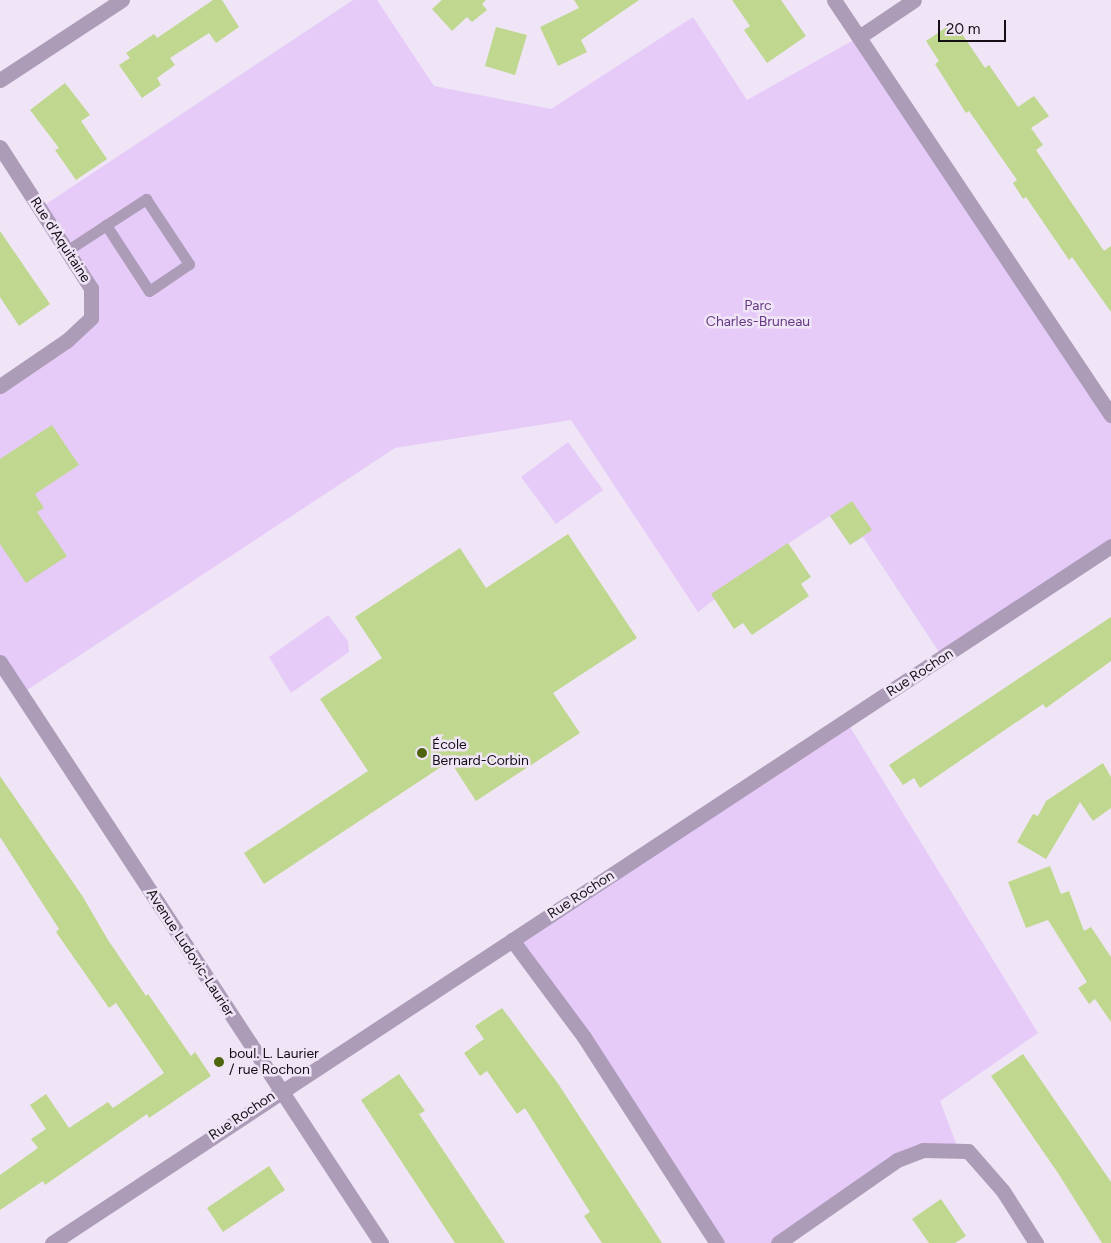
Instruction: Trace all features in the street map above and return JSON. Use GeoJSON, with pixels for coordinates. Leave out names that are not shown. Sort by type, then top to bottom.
{"type":"FeatureCollection","features":[{"type":"Feature","properties":{"kind":"street"},"geometry":{"type":"LineString","coordinates":[[0,80],[122,0]]}},
{"type":"Feature","properties":{"kind":"street"},"geometry":{"type":"LineString","coordinates":[[834,0],[1111,415]]}},
{"type":"Feature","properties":{"kind":"street"},"geometry":{"type":"LineString","coordinates":[[859,37],[914,0]]}},
{"type":"Feature","properties":{"kind":"street","name":"Rue d'Aquitaine"},"geometry":{"type":"LineString","coordinates":[[0,147],[91,288],[91,318],[66,341],[0,386]]}},
{"type":"Feature","properties":{"kind":"street","name":"Rue Rochon"},"geometry":{"type":"LineString","coordinates":[[61,1240],[282,1090],[1111,546]]}},
{"type":"Feature","properties":{"kind":"street","name":"Avenue Ludovic-Laurier"},"geometry":{"type":"LineString","coordinates":[[0,662],[381,1243]]}},
{"type":"Feature","properties":{"kind":"street"},"geometry":{"type":"LineString","coordinates":[[512,940],[584,1037],[718,1243]]}},
{"type":"Feature","properties":{"kind":"street"},"geometry":{"type":"LineString","coordinates":[[778,1243],[897,1160],[923,1150],[968,1151],[1002,1191],[1036,1243]]}},
{"type":"Feature","properties":{"kind":"lane"},"geometry":{"type":"LineString","coordinates":[[68,250],[106,225],[146,199],[189,264],[149,291],[106,225]]}},
{"type":"Feature","properties":{"kind":"green space","name":"Parc Charles-Bruneau"},"geometry":{"type":"Polygon","coordinates":[[[353,0],[377,0],[434,86],[551,109],[693,17],[747,100],[859,37],[1111,415],[1111,546],[943,658],[863,537],[850,545],[830,516],[712,594],[715,599],[698,612],[571,420],[395,448],[21,694],[0,662],[0,386],[91,317],[91,288],[40,208],[353,0]]]}},
{"type":"Feature","properties":{"kind":"green space"},"geometry":{"type":"Polygon","coordinates":[[[568,442],[603,490],[556,524],[521,477],[568,442]]]}},
{"type":"Feature","properties":{"kind":"green space"},"geometry":{"type":"Polygon","coordinates":[[[328,615],[348,641],[349,652],[291,693],[269,657],[328,615]]]}},
{"type":"Feature","properties":{"kind":"green space"},"geometry":{"type":"Polygon","coordinates":[[[847,722],[1038,1033],[940,1101],[959,1151],[925,1151],[777,1243],[723,1243],[515,937],[847,722]]]}},
{"type":"Feature","properties":{"kind":"building"},"geometry":{"type":"Polygon","coordinates":[[[213,0],[222,0],[239,27],[216,43],[209,33],[170,58],[175,65],[157,78],[161,85],[142,98],[119,65],[130,58],[126,53],[154,34],[157,38],[213,0]]]}},
{"type":"Feature","properties":{"kind":"building"},"geometry":{"type":"Polygon","coordinates":[[[442,0],[486,0],[482,4],[487,10],[472,22],[467,17],[452,31],[432,9],[442,0]]]}},
{"type":"Feature","properties":{"kind":"building"},"geometry":{"type":"Polygon","coordinates":[[[574,0],[639,0],[581,40],[587,52],[558,66],[540,27],[579,8],[574,0]]]}},
{"type":"Feature","properties":{"kind":"building"},"geometry":{"type":"Polygon","coordinates":[[[732,0],[781,0],[806,36],[767,63],[744,30],[750,26],[732,0]]]}},
{"type":"Feature","properties":{"kind":"building"},"geometry":{"type":"Polygon","coordinates":[[[954,22],[985,68],[989,65],[1018,107],[1034,96],[1049,116],[1031,128],[1043,145],[1036,150],[1104,251],[1111,246],[1111,312],[1072,257],[1069,260],[1026,197],[1023,199],[1013,183],[1017,180],[969,111],[966,113],[935,64],[939,61],[926,41],[954,22]]]}},
{"type":"Feature","properties":{"kind":"building"},"geometry":{"type":"Polygon","coordinates":[[[496,27],[527,35],[515,75],[485,66],[496,27]]]}},
{"type":"Feature","properties":{"kind":"building"},"geometry":{"type":"Polygon","coordinates":[[[65,83],[90,115],[81,121],[107,159],[76,180],[55,150],[59,148],[30,110],[65,83]]]}},
{"type":"Feature","properties":{"kind":"building"},"geometry":{"type":"Polygon","coordinates":[[[0,231],[50,304],[19,326],[0,297],[0,231]]]}},
{"type":"Feature","properties":{"kind":"building"},"geometry":{"type":"Polygon","coordinates":[[[52,425],[79,465],[35,494],[44,508],[37,512],[67,556],[26,583],[0,544],[0,459],[52,425]]]}},
{"type":"Feature","properties":{"kind":"building"},"geometry":{"type":"Polygon","coordinates":[[[852,501],[872,530],[850,545],[830,516],[852,501]]]}},
{"type":"Feature","properties":{"kind":"building"},"geometry":{"type":"Polygon","coordinates":[[[568,534],[637,638],[553,693],[580,733],[476,801],[450,761],[264,884],[244,853],[368,771],[320,699],[382,658],[355,617],[460,548],[486,588],[568,534]]]}},
{"type":"Feature","properties":{"kind":"building"},"geometry":{"type":"Polygon","coordinates":[[[788,543],[811,577],[801,584],[809,596],[752,635],[743,623],[734,629],[711,594],[788,543]]]}},
{"type":"Feature","properties":{"kind":"building"},"geometry":{"type":"Polygon","coordinates":[[[1111,617],[1111,661],[1046,708],[1043,704],[920,788],[914,778],[903,785],[889,765],[1111,617]]]}},
{"type":"Feature","properties":{"kind":"building"},"geometry":{"type":"Polygon","coordinates":[[[1103,763],[1111,777],[1111,808],[1093,821],[1080,802],[1046,859],[1017,842],[1033,814],[1038,816],[1046,801],[1103,763]]]}},
{"type":"Feature","properties":{"kind":"building"},"geometry":{"type":"Polygon","coordinates":[[[0,776],[83,897],[108,940],[146,996],[148,994],[191,1056],[195,1052],[211,1076],[149,1118],[147,1114],[45,1185],[43,1181],[0,1210],[0,1175],[38,1148],[31,1139],[46,1129],[30,1105],[46,1094],[69,1128],[108,1102],[113,1108],[164,1073],[116,1003],[109,1008],[56,932],[59,929],[0,837],[0,776]]]}},
{"type":"Feature","properties":{"kind":"building"},"geometry":{"type":"Polygon","coordinates":[[[1050,866],[1061,894],[1069,891],[1084,931],[1091,927],[1111,957],[1111,1022],[1095,999],[1089,1004],[1078,988],[1087,982],[1048,920],[1026,928],[1008,882],[1050,866]]]}},
{"type":"Feature","properties":{"kind":"building"},"geometry":{"type":"Polygon","coordinates":[[[502,1008],[559,1085],[662,1243],[602,1243],[584,1216],[590,1212],[525,1108],[517,1114],[487,1071],[480,1076],[464,1053],[484,1039],[475,1026],[502,1008]]]}},
{"type":"Feature","properties":{"kind":"building"},"geometry":{"type":"Polygon","coordinates":[[[1023,1054],[1111,1182],[1111,1243],[1102,1243],[1058,1173],[991,1076],[1023,1054]]]}},
{"type":"Feature","properties":{"kind":"building"},"geometry":{"type":"Polygon","coordinates":[[[399,1074],[425,1111],[419,1114],[505,1243],[455,1243],[361,1100],[399,1074]]]}},
{"type":"Feature","properties":{"kind":"building"},"geometry":{"type":"Polygon","coordinates":[[[269,1166],[285,1190],[223,1232],[207,1208],[269,1166]]]}},
{"type":"Feature","properties":{"kind":"building"},"geometry":{"type":"Polygon","coordinates":[[[941,1199],[966,1236],[955,1243],[929,1243],[912,1219],[941,1199]]]}},
{"type":"Feature","properties":{"kind":"place","name":"École Bernard-Corbin"},"geometry":{"type":"Point","coordinates":[422,753]}},
{"type":"Feature","properties":{"kind":"place","name":"boul. L. Laurier / rue Rochon"},"geometry":{"type":"Point","coordinates":[219,1062]}}]}
